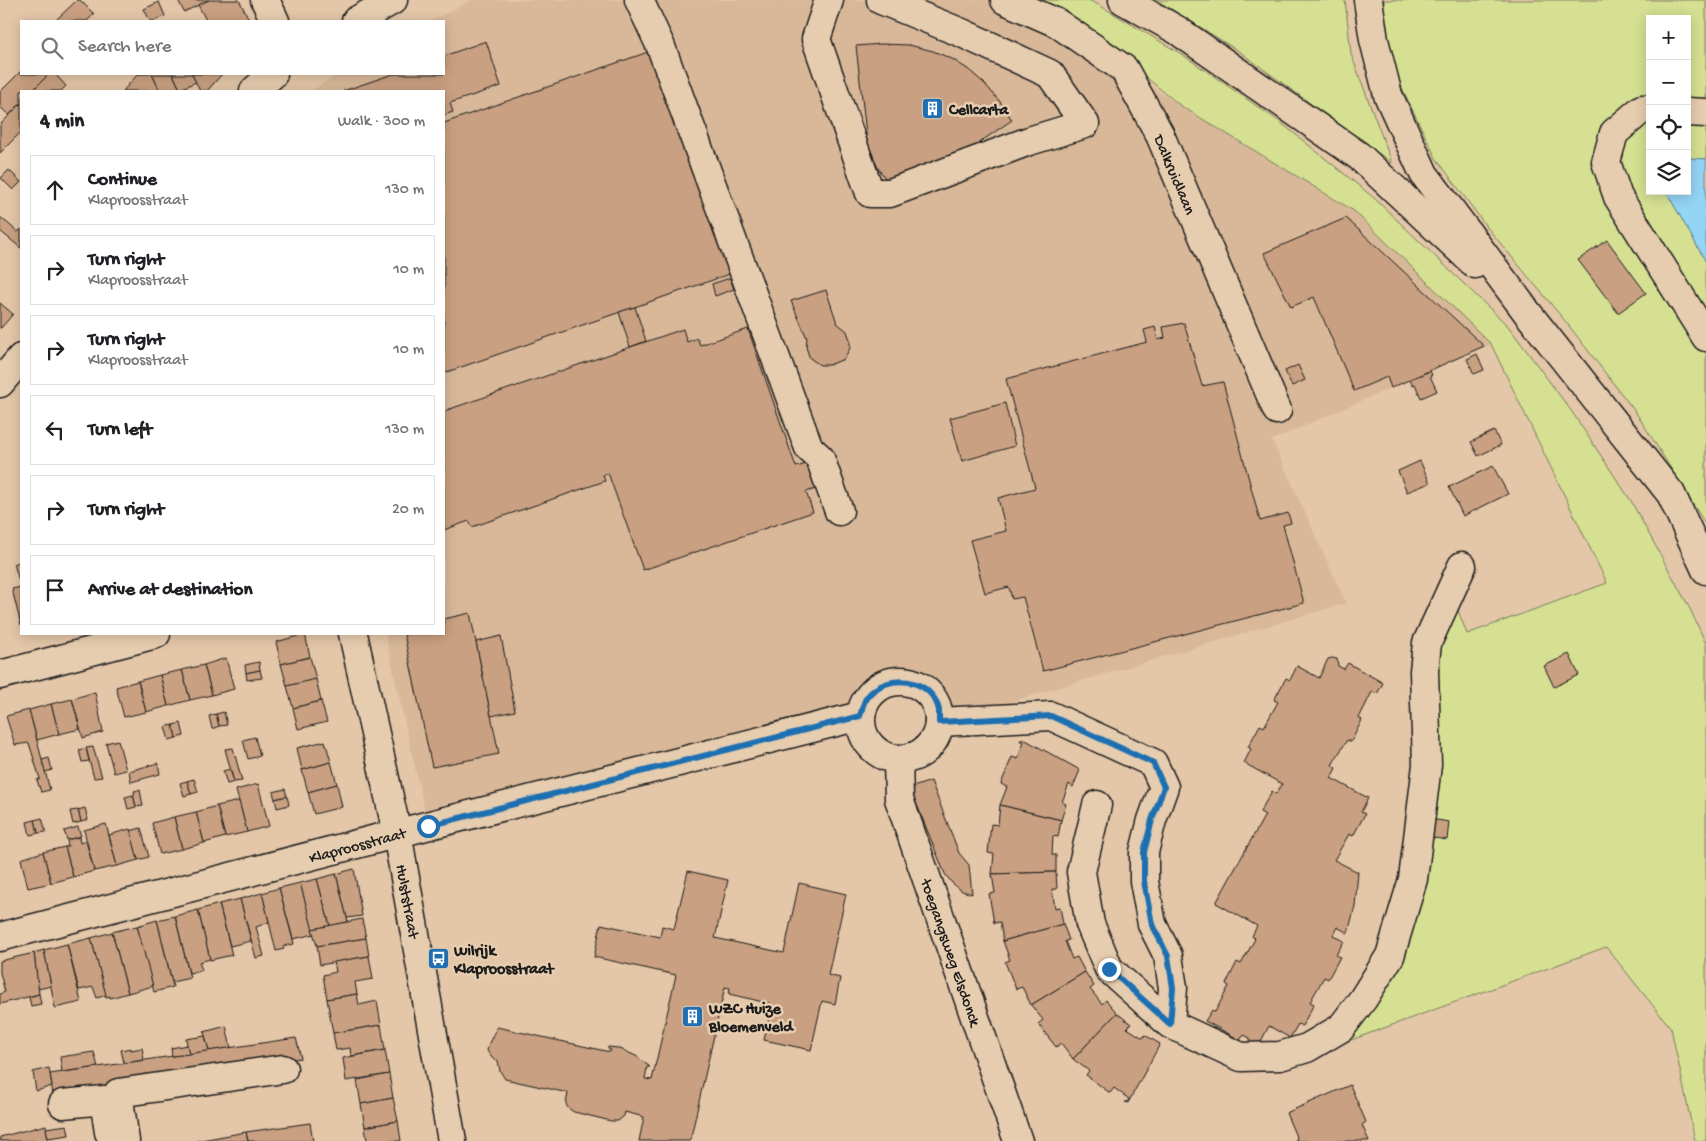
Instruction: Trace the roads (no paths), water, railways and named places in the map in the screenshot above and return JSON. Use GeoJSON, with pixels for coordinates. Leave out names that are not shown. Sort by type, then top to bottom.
{"type":"FeatureCollection","features":[{"type":"Feature","properties":{"kind":"main road"},"geometry":{"type":"LineString","coordinates":[[265,0],[275,20]]}},
{"type":"Feature","properties":{"kind":"main road"},"geometry":{"type":"LineString","coordinates":[[358,20],[394,0]]}},
{"type":"Feature","properties":{"kind":"main road"},"geometry":{"type":"LineString","coordinates":[[639,0],[662,47],[809,448],[820,458],[839,511]]}},
{"type":"Feature","properties":{"kind":"main road"},"geometry":{"type":"LineString","coordinates":[[829,0],[816,39],[870,193],[890,193],[1030,141],[1086,124],[1050,74],[962,33],[881,0]]}},
{"type":"Feature","properties":{"kind":"main road","name":"Dalkruidlaan"},"geometry":{"type":"LineString","coordinates":[[1005,0],[1057,23],[1124,69],[1160,135],[1277,410]]}},
{"type":"Feature","properties":{"kind":"main road"},"geometry":{"type":"LineString","coordinates":[[1123,0],[1177,30],[1359,156],[1526,310]]}},
{"type":"Feature","properties":{"kind":"main road"},"geometry":{"type":"LineString","coordinates":[[1368,0],[1374,40],[1388,96],[1424,174],[1526,310],[1672,494],[1706,570]]}},
{"type":"Feature","properties":{"kind":"main road"},"geometry":{"type":"LineString","coordinates":[[255,90],[272,75]]}},
{"type":"Feature","properties":{"kind":"main road"},"geometry":{"type":"LineString","coordinates":[[1646,109],[1642,109],[1614,133],[1606,162],[1618,197],[1706,336]]}},
{"type":"Feature","properties":{"kind":"main road"},"geometry":{"type":"LineString","coordinates":[[1691,112],[1706,113]]}},
{"type":"Feature","properties":{"kind":"main road"},"geometry":{"type":"LineString","coordinates":[[0,384],[20,359]]}},
{"type":"Feature","properties":{"kind":"main road"},"geometry":{"type":"LineString","coordinates":[[1097,805],[1080,872],[1090,924],[1109,969],[1170,1024],[1241,1057],[1280,1056],[1307,1048],[1341,1028],[1363,999],[1390,956],[1413,879],[1428,764],[1424,670],[1427,643],[1462,566]]}},
{"type":"Feature","properties":{"kind":"main road"},"geometry":{"type":"LineString","coordinates":[[0,675],[152,635]]}},
{"type":"Feature","properties":{"kind":"main road","name":"Hulststraat"},"geometry":{"type":"LineString","coordinates":[[353,635],[397,833],[452,1141]]}},
{"type":"Feature","properties":{"kind":"main road"},"geometry":{"type":"LineString","coordinates":[[897,680],[915,683],[930,694],[939,710],[939,722],[939,728],[931,745],[916,756],[898,760],[882,756],[870,746],[862,732],[860,716],[866,698],[879,685],[897,680]]}},
{"type":"Feature","properties":{"kind":"main road","name":"Klaproosstraat"},"geometry":{"type":"LineString","coordinates":[[0,937],[397,833],[860,716]]}},
{"type":"Feature","properties":{"kind":"main road"},"geometry":{"type":"LineString","coordinates":[[939,722],[1051,716],[1153,763],[1164,787],[1152,820],[1144,852],[1144,881],[1152,924],[1168,956],[1173,988],[1170,1024]]}},
{"type":"Feature","properties":{"kind":"main road","name":"toegangsweg Elsdonck"},"geometry":{"type":"LineString","coordinates":[[898,760],[899,799],[1018,1141]]}},
{"type":"Feature","properties":{"kind":"main road"},"geometry":{"type":"LineString","coordinates":[[125,1141],[118,1093],[283,1070]]}},
{"type":"Feature","properties":{"kind":"main road"},"geometry":{"type":"LineString","coordinates":[[63,1104],[104,1100],[110,1141]]}},
{"type":"Feature","properties":{"kind":"water"},"geometry":{"type":"Polygon","coordinates":[[[1691,158],[1706,159],[1706,262],[1668,195],[1691,195],[1691,158]]]}},
{"type":"Feature","properties":{"kind":"place","name":"Cellcarta"},"geometry":{"type":"Point","coordinates":[933,108]}},
{"type":"Feature","properties":{"kind":"place","name":"Wilrijk Klaproosstraat"},"geometry":{"type":"Point","coordinates":[438,958]}},
{"type":"Feature","properties":{"kind":"place","name":"WZC Huize Bloemenveld"},"geometry":{"type":"Point","coordinates":[693,1016]}}]}
